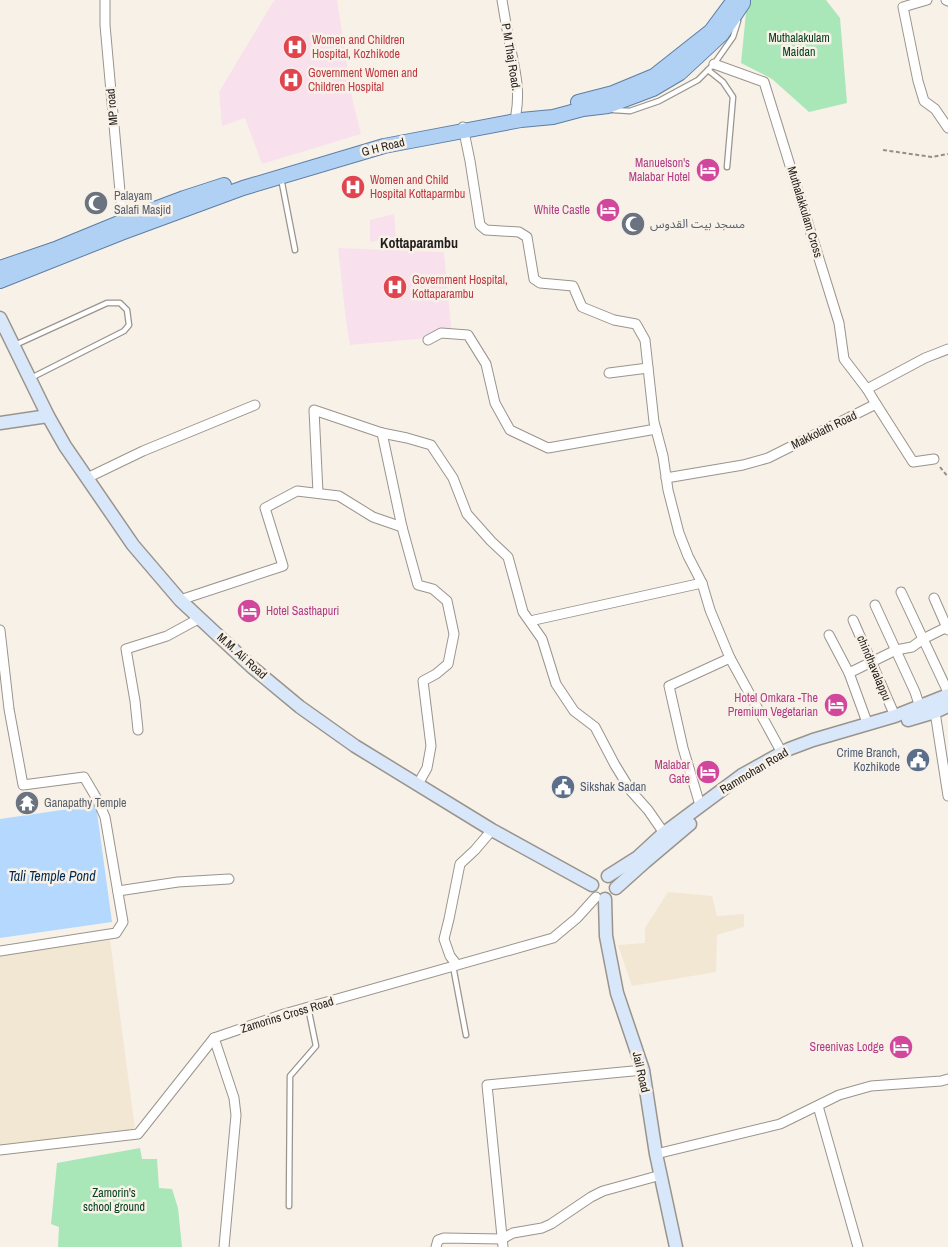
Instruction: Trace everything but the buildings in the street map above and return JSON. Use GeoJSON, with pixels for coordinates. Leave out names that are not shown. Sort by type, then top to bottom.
{"type":"FeatureCollection","features":[{"type":"Feature","properties":{"kind":"main road","name":"G H Road"},"geometry":{"type":"LineString","coordinates":[[0,281],[243,188],[384,146],[516,114],[544,110],[613,94],[654,76],[711,32],[740,1]]}},
{"type":"Feature","properties":{"kind":"main road","name":"G H Road"},"geometry":{"type":"LineString","coordinates":[[0,268],[58,248],[184,198],[377,139],[553,117],[583,109],[608,106],[653,89],[680,73],[722,34],[740,1]]}},
{"type":"Feature","properties":{"kind":"main road","name":"M.M. Ali Road"},"geometry":{"type":"LineString","coordinates":[[0,318],[7,337],[65,446],[133,545],[180,600],[253,668],[300,706],[355,746],[598,893]]}},
{"type":"Feature","properties":{"kind":"main road"},"geometry":{"type":"LineString","coordinates":[[0,423],[48,416]]}},
{"type":"Feature","properties":{"kind":"main road","name":"Rammohan Road"},"geometry":{"type":"LineString","coordinates":[[608,876],[638,857],[664,833],[742,775],[789,749],[895,716],[948,694]]}},
{"type":"Feature","properties":{"kind":"main road","name":"Rammohan Road"},"geometry":{"type":"LineString","coordinates":[[616,888],[703,812],[745,781],[791,755],[935,712],[948,706]]}},
{"type":"Feature","properties":{"kind":"main road"},"geometry":{"type":"LineString","coordinates":[[602,875],[608,876],[614,881],[616,888],[610,898],[598,893],[596,878],[602,875]]}},
{"type":"Feature","properties":{"kind":"main road","name":"Jail Road"},"geometry":{"type":"LineString","coordinates":[[598,893],[617,993],[643,1070],[656,1154],[676,1247]]}},
{"type":"Feature","properties":{"kind":"street","name":"MP road"},"geometry":{"type":"LineString","coordinates":[[106,0],[105,25],[122,214]]}},
{"type":"Feature","properties":{"kind":"street","name":"P M Thaj Road."},"geometry":{"type":"LineString","coordinates":[[502,0],[515,69],[518,100],[516,114]]}},
{"type":"Feature","properties":{"kind":"street"},"geometry":{"type":"LineString","coordinates":[[927,0],[903,8],[924,101],[935,110],[948,128]]}},
{"type":"Feature","properties":{"kind":"street","name":"Muthalakkulam Cross"},"geometry":{"type":"LineString","coordinates":[[711,67],[764,82],[839,323],[844,358],[867,388]]}},
{"type":"Feature","properties":{"kind":"street"},"geometry":{"type":"LineString","coordinates":[[463,127],[480,225],[486,230],[519,232],[527,238],[534,279],[540,283],[573,286],[582,307],[614,320],[636,324],[644,340],[654,422],[679,533],[702,583],[710,610],[730,658],[782,753]]}},
{"type":"Feature","properties":{"kind":"street"},"geometry":{"type":"LineString","coordinates":[[428,340],[441,333],[468,334],[486,364],[495,403],[510,430],[548,448],[656,429]]}},
{"type":"Feature","properties":{"kind":"street"},"geometry":{"type":"LineString","coordinates":[[934,459],[913,462],[867,388],[925,358],[948,349]]}},
{"type":"Feature","properties":{"kind":"street"},"geometry":{"type":"LineString","coordinates":[[609,372],[648,368]]}},
{"type":"Feature","properties":{"kind":"street","name":"Makkolath Road"},"geometry":{"type":"LineString","coordinates":[[666,478],[743,465],[768,458],[876,404]]}},
{"type":"Feature","properties":{"kind":"street"},"geometry":{"type":"LineString","coordinates":[[87,478],[143,451],[255,405]]}},
{"type":"Feature","properties":{"kind":"street"},"geometry":{"type":"LineString","coordinates":[[318,494],[314,410],[382,433],[430,445],[453,478],[467,514],[491,541],[508,556],[523,612],[542,639],[556,684],[574,711],[595,727],[627,785],[664,833]]}},
{"type":"Feature","properties":{"kind":"street"},"geometry":{"type":"LineString","coordinates":[[382,433],[402,527],[418,585],[433,589],[447,601],[454,634],[448,664],[423,682],[431,746],[427,768],[418,784]]}},
{"type":"Feature","properties":{"kind":"street"},"geometry":{"type":"LineString","coordinates":[[180,600],[284,566],[264,508],[297,491],[338,496],[374,517],[402,527]]}},
{"type":"Feature","properties":{"kind":"street"},"geometry":{"type":"LineString","coordinates":[[530,621],[702,583]]}},
{"type":"Feature","properties":{"kind":"street"},"geometry":{"type":"LineString","coordinates":[[900,592],[948,694]]}},
{"type":"Feature","properties":{"kind":"street"},"geometry":{"type":"LineString","coordinates":[[849,674],[896,650],[912,647],[923,639],[947,629],[934,598]]}},
{"type":"Feature","properties":{"kind":"street"},"geometry":{"type":"LineString","coordinates":[[875,606],[915,692],[920,707]]}},
{"type":"Feature","properties":{"kind":"street"},"geometry":{"type":"LineString","coordinates":[[138,730],[126,649],[167,636],[200,618]]}},
{"type":"Feature","properties":{"kind":"street","name":"chindhavalappu"},"geometry":{"type":"LineString","coordinates":[[853,620],[895,716]]}},
{"type":"Feature","properties":{"kind":"street"},"geometry":{"type":"LineString","coordinates":[[0,630],[9,709],[23,785],[84,777],[105,817],[123,922],[116,933],[0,951]]}},
{"type":"Feature","properties":{"kind":"street","name":"chindhavalappu"},"geometry":{"type":"LineString","coordinates":[[829,635],[849,674],[868,725]]}},
{"type":"Feature","properties":{"kind":"street"},"geometry":{"type":"LineString","coordinates":[[700,805],[683,748],[669,686],[730,658]]}},
{"type":"Feature","properties":{"kind":"street"},"geometry":{"type":"LineString","coordinates":[[935,712],[948,796]]}},
{"type":"Feature","properties":{"kind":"street"},"geometry":{"type":"LineString","coordinates":[[455,966],[444,939],[460,864],[492,830]]}},
{"type":"Feature","properties":{"kind":"street"},"geometry":{"type":"LineString","coordinates":[[118,891],[178,882],[229,879]]}},
{"type":"Feature","properties":{"kind":"street","name":"Zamorins Cross Road"},"geometry":{"type":"LineString","coordinates":[[214,1038],[284,1014],[554,938],[577,918],[598,893]]}},
{"type":"Feature","properties":{"kind":"street"},"geometry":{"type":"LineString","coordinates":[[0,1150],[138,1134],[214,1038]]}},
{"type":"Feature","properties":{"kind":"street"},"geometry":{"type":"LineString","coordinates":[[214,1038],[234,1098],[236,1115],[224,1247]]}},
{"type":"Feature","properties":{"kind":"street"},"geometry":{"type":"LineString","coordinates":[[503,1243],[487,1085],[643,1070]]}},
{"type":"Feature","properties":{"kind":"street"},"geometry":{"type":"LineString","coordinates":[[656,1154],[780,1124],[839,1095],[871,1086],[948,1079]]}},
{"type":"Feature","properties":{"kind":"street"},"geometry":{"type":"LineString","coordinates":[[818,1106],[858,1247]]}},
{"type":"Feature","properties":{"kind":"street"},"geometry":{"type":"LineString","coordinates":[[436,1247],[438,1240],[444,1238],[503,1243],[513,1233],[542,1228],[551,1224],[603,1191],[661,1175]]}},
{"type":"Feature","properties":{"kind":"lane"},"geometry":{"type":"LineString","coordinates":[[583,109],[630,111],[659,101],[698,80],[711,67],[733,37],[740,1]]}},
{"type":"Feature","properties":{"kind":"lane"},"geometry":{"type":"LineString","coordinates":[[711,67],[733,97],[727,167]]}},
{"type":"Feature","properties":{"kind":"lane"},"geometry":{"type":"LineString","coordinates":[[280,177],[295,250]]}},
{"type":"Feature","properties":{"kind":"lane"},"geometry":{"type":"LineString","coordinates":[[7,337],[107,303],[120,303],[127,310],[129,324],[124,331],[29,379]]}},
{"type":"Feature","properties":{"kind":"lane"},"geometry":{"type":"LineString","coordinates":[[455,966],[466,1035]]}},
{"type":"Feature","properties":{"kind":"lane"},"geometry":{"type":"LineString","coordinates":[[289,1206],[290,1076],[316,1046],[308,1007]]}},
{"type":"Feature","properties":{"kind":"path"},"geometry":{"type":"LineString","coordinates":[[883,150],[932,157],[948,154]]}},
{"type":"Feature","properties":{"kind":"path"},"geometry":{"type":"LineString","coordinates":[[934,459],[948,477]]}},
{"type":"Feature","properties":{"kind":"shaded area","name":"Women and Children Hospital, Kozhikode"},"geometry":{"type":"Polygon","coordinates":[[[275,0],[337,0],[353,102],[361,134],[262,164],[245,118],[222,126],[219,92],[275,0]]]}},
{"type":"Feature","properties":{"kind":"shaded area"},"geometry":{"type":"Polygon","coordinates":[[[394,214],[396,237],[370,242],[370,220],[394,214]]]}},
{"type":"Feature","properties":{"kind":"shaded area","name":"Government Hospital, Kottaparambu"},"geometry":{"type":"Polygon","coordinates":[[[338,248],[444,252],[452,336],[350,345],[338,248]]]}},
{"type":"Feature","properties":{"kind":"shaded area"},"geometry":{"type":"Polygon","coordinates":[[[668,892],[712,896],[717,916],[744,914],[744,927],[717,935],[716,972],[632,986],[618,945],[645,943],[645,928],[668,892]]]}},
{"type":"Feature","properties":{"kind":"shaded area"},"geometry":{"type":"Polygon","coordinates":[[[110,940],[135,1129],[0,1145],[0,955],[110,940]]]}},
{"type":"Feature","properties":{"kind":"green space","name":"Muthalakulam Maidan"},"geometry":{"type":"Polygon","coordinates":[[[751,0],[826,0],[840,18],[847,103],[809,112],[772,79],[741,63],[746,13],[751,0]]]}},
{"type":"Feature","properties":{"kind":"green space","name":"Zamorin's school ground"},"geometry":{"type":"Polygon","coordinates":[[[140,1148],[142,1159],[157,1159],[159,1188],[172,1189],[178,1208],[182,1247],[58,1247],[59,1227],[51,1224],[57,1163],[140,1148]]]}},
{"type":"Feature","properties":{"kind":"water","name":"Tali Temple Pond"},"geometry":{"type":"Polygon","coordinates":[[[96,805],[112,922],[0,938],[0,819],[96,805]]]}},
{"type":"Feature","properties":{"kind":"place","name":"Women and Children Hospital, Kozhikode"},"geometry":{"type":"Point","coordinates":[295,47]}},
{"type":"Feature","properties":{"kind":"place","name":"Government Women and Children Hospital"},"geometry":{"type":"Point","coordinates":[291,80]}},
{"type":"Feature","properties":{"kind":"place","name":"Manuelson's Malabar Hotel"},"geometry":{"type":"Point","coordinates":[708,170]}},
{"type":"Feature","properties":{"kind":"place","name":"Women and Child Hospital Kottaparmbu"},"geometry":{"type":"Point","coordinates":[353,187]}},
{"type":"Feature","properties":{"kind":"place","name":"Palayam Salafi Masjid"},"geometry":{"type":"Point","coordinates":[96,203]}},
{"type":"Feature","properties":{"kind":"place","name":"White Castle"},"geometry":{"type":"Point","coordinates":[608,210]}},
{"type":"Feature","properties":{"kind":"place","name":"مسجد بیت القدوس"},"geometry":{"type":"Point","coordinates":[633,224]}},
{"type":"Feature","properties":{"kind":"place","name":"Government Hospital, Kottaparambu"},"geometry":{"type":"Point","coordinates":[395,287]}},
{"type":"Feature","properties":{"kind":"place","name":"Hotel Sasthapuri"},"geometry":{"type":"Point","coordinates":[249,611]}},
{"type":"Feature","properties":{"kind":"place","name":"Hotel Omkara -The Premium Vegetarian"},"geometry":{"type":"Point","coordinates":[836,705]}},
{"type":"Feature","properties":{"kind":"place","name":"Crime Branch, Kozhikode"},"geometry":{"type":"Point","coordinates":[918,760]}},
{"type":"Feature","properties":{"kind":"place","name":"Malabar Gate"},"geometry":{"type":"Point","coordinates":[708,772]}},
{"type":"Feature","properties":{"kind":"place","name":"Sikshak Sadan"},"geometry":{"type":"Point","coordinates":[563,787]}},
{"type":"Feature","properties":{"kind":"place","name":"Ganapathy Temple"},"geometry":{"type":"Point","coordinates":[27,803]}},
{"type":"Feature","properties":{"kind":"place","name":"Sreenivas Lodge"},"geometry":{"type":"Point","coordinates":[901,1047]}},
{"type":"Feature","properties":{"kind":"district","name":"Kottaparambu"},"geometry":{"type":"Point","coordinates":[419,243]}}]}
